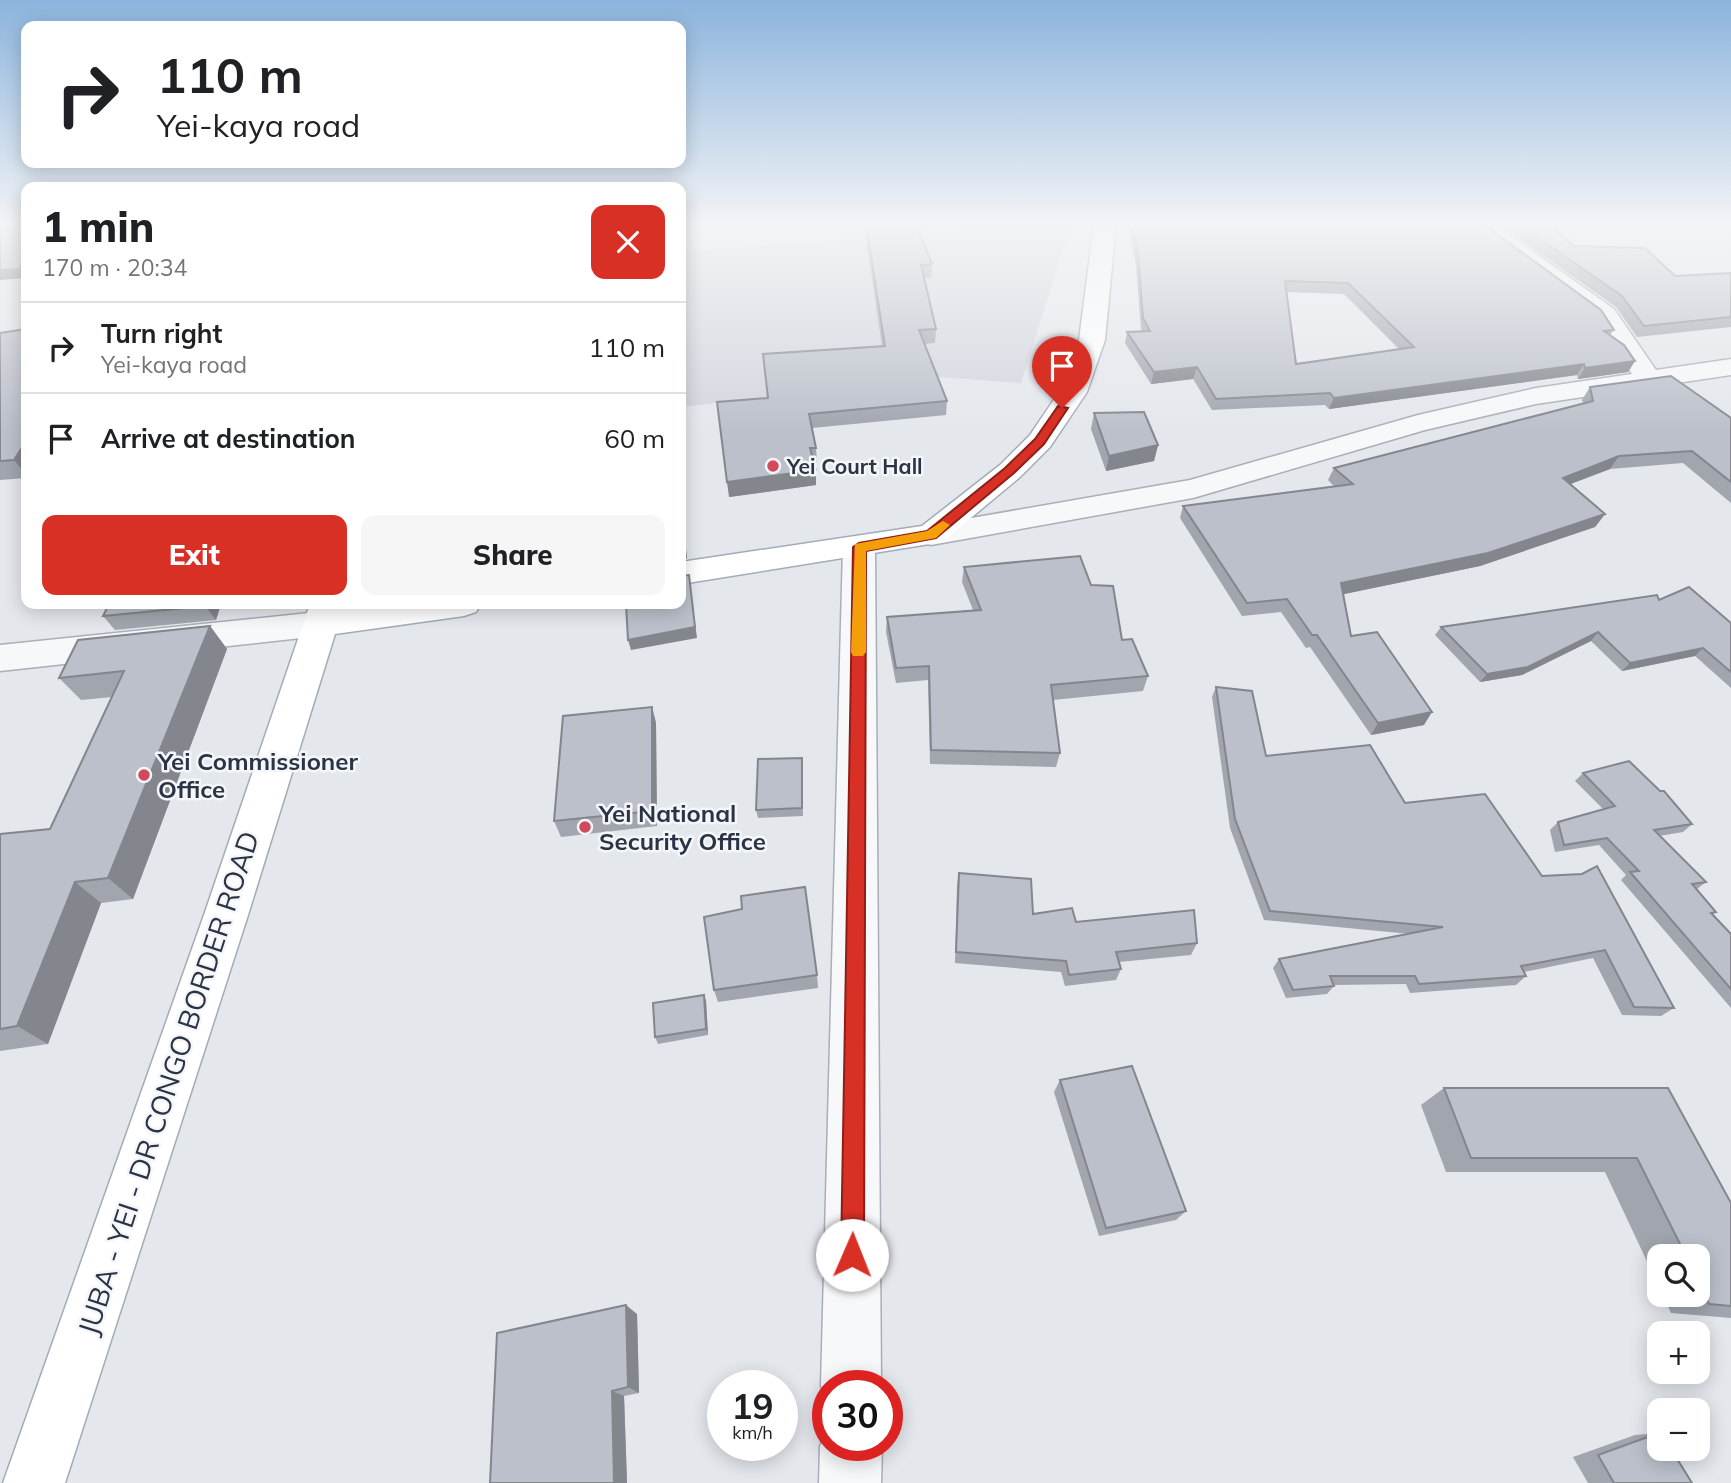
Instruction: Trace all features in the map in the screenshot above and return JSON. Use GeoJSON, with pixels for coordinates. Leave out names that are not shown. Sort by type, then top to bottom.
{"type":"FeatureCollection","features":[{"type":"Feature","properties":{"kind":"main road"},"geometry":{"type":"LineString","coordinates":[[686,572],[931,535],[1010,471],[1040,441],[1073,392],[1092,340],[1097,293]]}},
{"type":"Feature","properties":{"kind":"main road"},"geometry":{"type":"LineString","coordinates":[[323,614],[394,609]]}},
{"type":"Feature","properties":{"kind":"main road","name":"JUBA - YEI - DR CONGO BORDER ROAD"},"geometry":{"type":"LineString","coordinates":[[34,1483],[226,915],[323,614]]}},
{"type":"Feature","properties":{"kind":"street"},"geometry":{"type":"LineString","coordinates":[[1576,293],[1605,314],[1625,340],[1648,378]]}},
{"type":"Feature","properties":{"kind":"street"},"geometry":{"type":"LineString","coordinates":[[931,535],[1193,489],[1418,423],[1536,396],[1731,367]]}},
{"type":"Feature","properties":{"kind":"street"},"geometry":{"type":"LineString","coordinates":[[851,1370],[859,547]]}},
{"type":"Feature","properties":{"kind":"street"},"geometry":{"type":"LineString","coordinates":[[0,658],[323,614]]}},
{"type":"Feature","properties":{"kind":"street"},"geometry":{"type":"LineString","coordinates":[[850,1483],[851,1461]]}},
{"type":"Feature","properties":{"kind":"shaded area"},"geometry":{"type":"Polygon","coordinates":[[[686,293],[1049,293],[1021,383],[937,377],[686,406],[686,293]]]}},
{"type":"Feature","properties":{"kind":"building"},"geometry":{"type":"Polygon","coordinates":[[[877,293],[928,293],[936,329],[919,330],[947,401],[809,414],[816,448],[810,448],[816,470],[727,482],[717,402],[768,398],[763,354],[885,346],[877,293]]]}},
{"type":"Feature","properties":{"kind":"building"},"geometry":{"type":"Polygon","coordinates":[[[1141,293],[1287,293],[1296,364],[1414,347],[1359,293],[1578,293],[1601,310],[1614,330],[1604,331],[1624,345],[1635,361],[1585,368],[1584,364],[1334,398],[1330,393],[1216,399],[1197,367],[1154,372],[1127,332],[1150,331],[1143,318],[1141,293]]]}},
{"type":"Feature","properties":{"kind":"building"},"geometry":{"type":"Polygon","coordinates":[[[1618,293],[1731,293],[1731,317],[1644,326],[1618,293]]]}},
{"type":"Feature","properties":{"kind":"building"},"geometry":{"type":"Polygon","coordinates":[[[21,330],[21,449],[14,460],[0,461],[0,333],[21,330]]]}},
{"type":"Feature","properties":{"kind":"building"},"geometry":{"type":"Polygon","coordinates":[[[1671,376],[1731,418],[1731,482],[1692,451],[1619,456],[1563,478],[1605,514],[1488,553],[1341,583],[1351,636],[1377,632],[1432,712],[1378,723],[1317,635],[1312,635],[1287,599],[1247,603],[1183,506],[1353,484],[1334,468],[1593,401],[1590,387],[1671,376]]]}},
{"type":"Feature","properties":{"kind":"building"},"geometry":{"type":"Polygon","coordinates":[[[1144,412],[1158,445],[1109,456],[1094,413],[1144,412]]]}},
{"type":"Feature","properties":{"kind":"building"},"geometry":{"type":"Polygon","coordinates":[[[1080,556],[1091,585],[1113,586],[1122,640],[1132,639],[1148,676],[1051,685],[1060,753],[931,750],[929,666],[896,668],[887,617],[981,610],[964,567],[1080,556]]]}},
{"type":"Feature","properties":{"kind":"building"},"geometry":{"type":"Polygon","coordinates":[[[686,575],[689,575],[695,627],[628,640],[626,609],[686,609],[686,575]]]}},
{"type":"Feature","properties":{"kind":"building"},"geometry":{"type":"Polygon","coordinates":[[[1689,587],[1731,623],[1731,672],[1703,648],[1630,663],[1598,632],[1528,667],[1487,674],[1441,627],[1657,595],[1659,600],[1689,587]]]}},
{"type":"Feature","properties":{"kind":"building"},"geometry":{"type":"Polygon","coordinates":[[[106,609],[174,609],[103,616],[106,609]]]}},
{"type":"Feature","properties":{"kind":"building"},"geometry":{"type":"Polygon","coordinates":[[[210,626],[108,878],[75,882],[17,1026],[0,1029],[0,834],[50,829],[124,671],[59,678],[78,640],[210,626]]]}},
{"type":"Feature","properties":{"kind":"building"},"geometry":{"type":"Polygon","coordinates":[[[1216,687],[1252,691],[1266,756],[1370,745],[1405,803],[1485,794],[1542,876],[1582,874],[1597,866],[1674,1008],[1634,1007],[1605,950],[1521,966],[1526,976],[1419,984],[1415,976],[1330,976],[1334,986],[1293,990],[1279,959],[1443,927],[1270,911],[1235,819],[1216,687]]]}},
{"type":"Feature","properties":{"kind":"building"},"geometry":{"type":"Polygon","coordinates":[[[652,707],[652,811],[554,821],[563,716],[652,707]]]}},
{"type":"Feature","properties":{"kind":"building"},"geometry":{"type":"Polygon","coordinates":[[[802,758],[802,808],[756,810],[758,759],[802,758]]]}},
{"type":"Feature","properties":{"kind":"building"},"geometry":{"type":"Polygon","coordinates":[[[1629,761],[1660,791],[1664,791],[1692,824],[1654,830],[1706,882],[1692,884],[1716,912],[1711,913],[1731,934],[1731,989],[1630,872],[1639,871],[1607,838],[1564,845],[1558,822],[1615,806],[1583,773],[1629,761]]]}},
{"type":"Feature","properties":{"kind":"building"},"geometry":{"type":"Polygon","coordinates":[[[959,873],[1031,879],[1033,914],[1072,908],[1076,922],[1194,910],[1197,943],[1116,952],[1121,969],[1069,975],[1066,961],[956,952],[959,873]]]}},
{"type":"Feature","properties":{"kind":"building"},"geometry":{"type":"Polygon","coordinates":[[[805,887],[817,975],[714,990],[704,917],[742,909],[741,896],[805,887]]]}},
{"type":"Feature","properties":{"kind":"building"},"geometry":{"type":"Polygon","coordinates":[[[704,995],[706,1029],[655,1037],[653,1003],[704,995]]]}},
{"type":"Feature","properties":{"kind":"building"},"geometry":{"type":"Polygon","coordinates":[[[1132,1066],[1186,1211],[1106,1228],[1060,1080],[1132,1066]]]}},
{"type":"Feature","properties":{"kind":"building"},"geometry":{"type":"Polygon","coordinates":[[[1444,1088],[1668,1088],[1731,1203],[1731,1306],[1710,1304],[1710,1244],[1680,1244],[1637,1158],[1471,1158],[1444,1088]]]}},
{"type":"Feature","properties":{"kind":"building"},"geometry":{"type":"Polygon","coordinates":[[[626,1305],[628,1387],[612,1391],[614,1483],[490,1483],[497,1333],[626,1305]]]}},
{"type":"Feature","properties":{"kind":"building"},"geometry":{"type":"Polygon","coordinates":[[[1647,1437],[1647,1461],[1678,1461],[1692,1483],[1614,1483],[1598,1455],[1647,1437]]]}},
{"type":"Feature","properties":{"kind":"slow traffic"},"geometry":{"type":"LineString","coordinates":[[858,652],[859,547],[931,535],[943,525]]}},
{"type":"Feature","properties":{"kind":"place","name":"Yei Court Hall"},"geometry":{"type":"Point","coordinates":[773,466]}},
{"type":"Feature","properties":{"kind":"place","name":"Yei Commissioner Office"},"geometry":{"type":"Point","coordinates":[144,775]}},
{"type":"Feature","properties":{"kind":"place","name":"Yei National Security Office"},"geometry":{"type":"Point","coordinates":[585,827]}},
{"type":"Feature","properties":{"kind":"route"},"geometry":{"type":"LineString","coordinates":[[852,1255],[859,547],[931,535],[1010,471],[1040,441],[1062,408]]}}]}
